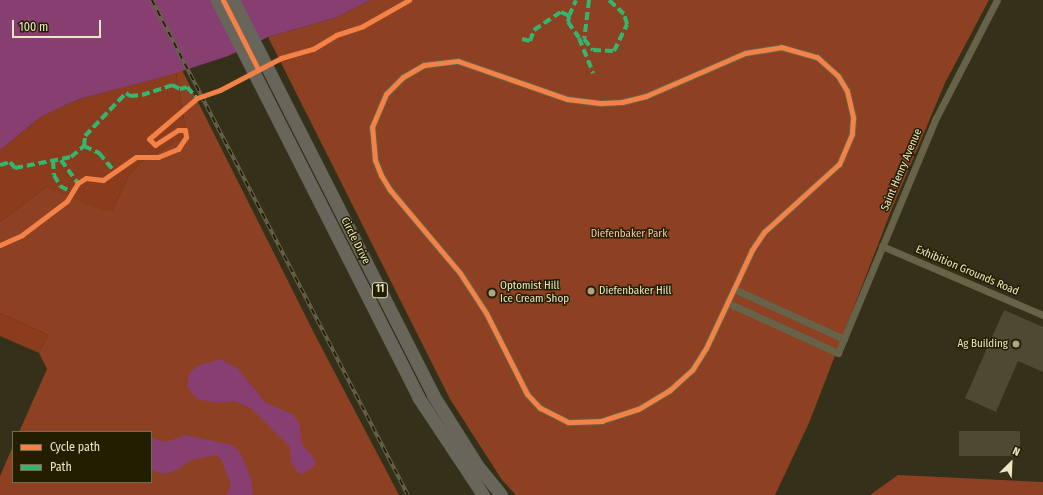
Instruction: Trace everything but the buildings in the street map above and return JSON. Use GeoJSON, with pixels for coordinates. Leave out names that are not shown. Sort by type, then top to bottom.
{"type":"FeatureCollection","features":[{"type":"Feature","properties":{"kind":"highway","name":"Circle Drive"},"geometry":{"type":"LineString","coordinates":[[217,0],[418,397],[484,495]]}},
{"type":"Feature","properties":{"kind":"highway","name":"Circle Drive"},"geometry":{"type":"LineString","coordinates":[[233,0],[433,395],[477,465],[501,495]]}},
{"type":"Feature","properties":{"kind":"street","name":"Saint Henry Avenue"},"geometry":{"type":"LineString","coordinates":[[728,303],[838,353],[936,118],[997,0]]}},
{"type":"Feature","properties":{"kind":"street"},"geometry":{"type":"LineString","coordinates":[[793,48],[817,57],[838,76],[848,91],[853,118],[846,150],[826,178],[764,232],[734,289],[692,370],[655,401],[602,421],[568,422],[540,408],[527,394],[486,313],[460,272],[390,190],[381,175],[375,160],[372,126],[386,94],[403,77],[424,66],[458,61],[567,99],[602,104],[622,102],[646,96],[730,59],[761,50],[793,48]]}},
{"type":"Feature","properties":{"kind":"street","name":"Exhibition Grounds Road"},"geometry":{"type":"LineString","coordinates":[[882,246],[1043,315]]}},
{"type":"Feature","properties":{"kind":"street"},"geometry":{"type":"LineString","coordinates":[[734,289],[844,339]]}},
{"type":"Feature","properties":{"kind":"green space","name":"Diefenbaker Park"},"geometry":{"type":"Polygon","coordinates":[[[371,0],[989,0],[945,83],[891,211],[809,423],[775,495],[516,495],[502,480],[450,399],[268,37],[335,18],[371,0]]]}},
{"type":"Feature","properties":{"kind":"green space"},"geometry":{"type":"Polygon","coordinates":[[[182,70],[314,333],[399,495],[0,495],[0,476],[12,448],[12,483],[152,483],[152,431],[19,431],[47,369],[39,353],[48,335],[0,313],[0,222],[46,187],[112,211],[129,175],[140,163],[182,138],[186,131],[176,73],[182,70]]]}},
{"type":"Feature","properties":{"kind":"green space"},"geometry":{"type":"Polygon","coordinates":[[[898,475],[1043,482],[1043,495],[870,495],[898,475]]]}},
{"type":"Feature","properties":{"kind":"shaded area"},"geometry":{"type":"Polygon","coordinates":[[[0,0],[371,0],[335,18],[268,37],[228,56],[170,75],[79,99],[42,116],[0,150],[0,0]]]}},
{"type":"Feature","properties":{"kind":"shaded area"},"geometry":{"type":"Polygon","coordinates":[[[176,73],[186,131],[182,138],[140,163],[129,175],[112,211],[103,211],[46,187],[0,222],[0,150],[42,116],[79,99],[176,73]]]}},
{"type":"Feature","properties":{"kind":"shaded area"},"geometry":{"type":"Polygon","coordinates":[[[0,313],[48,335],[39,353],[0,336],[0,313]]]}},
{"type":"Feature","properties":{"kind":"shaded area"},"geometry":{"type":"Polygon","coordinates":[[[221,359],[238,369],[265,402],[292,414],[299,422],[302,444],[315,459],[315,466],[302,474],[297,472],[291,461],[290,447],[252,409],[235,401],[216,403],[197,399],[187,387],[189,373],[199,365],[221,359]]]}},
{"type":"Feature","properties":{"kind":"shaded area"},"geometry":{"type":"Polygon","coordinates":[[[185,435],[232,445],[240,452],[251,478],[253,495],[227,495],[231,484],[221,459],[215,455],[189,461],[178,470],[163,474],[152,470],[152,438],[166,442],[185,435]]]}},
{"type":"Feature","properties":{"kind":"railway"},"geometry":{"type":"LineString","coordinates":[[152,0],[408,495]]}},
{"type":"Feature","properties":{"kind":"marked path"},"geometry":{"type":"LineString","coordinates":[[522,39],[530,41],[534,30],[561,12],[569,16],[576,0]]}},
{"type":"Feature","properties":{"kind":"marked path"},"geometry":{"type":"LineString","coordinates":[[589,0],[584,39],[593,50],[614,51],[627,24],[624,14],[609,0]]}},
{"type":"Feature","properties":{"kind":"marked path"},"geometry":{"type":"LineString","coordinates":[[569,16],[568,22],[579,38],[593,73]]}},
{"type":"Feature","properties":{"kind":"marked path"},"geometry":{"type":"LineString","coordinates":[[0,165],[10,162],[15,168],[71,157],[84,146],[85,136],[126,93],[130,96],[142,95],[172,85],[180,89],[187,87],[197,98]]}},
{"type":"Feature","properties":{"kind":"marked path"},"geometry":{"type":"LineString","coordinates":[[84,146],[99,153],[115,172]]}},
{"type":"Feature","properties":{"kind":"marked path"},"geometry":{"type":"LineString","coordinates":[[61,160],[78,183]]}},
{"type":"Feature","properties":{"kind":"marked path"},"geometry":{"type":"LineString","coordinates":[[53,161],[54,175],[60,186],[72,192]]}},
{"type":"Feature","properties":{"kind":"cycle path"},"geometry":{"type":"LineString","coordinates":[[223,0],[258,69]]}},
{"type":"Feature","properties":{"kind":"cycle path"},"geometry":{"type":"LineString","coordinates":[[0,245],[22,235],[67,201],[78,183],[86,178],[103,180],[136,157],[158,157],[178,149],[186,137],[185,130],[178,130],[155,145],[149,139],[197,98],[220,90],[281,58],[313,49],[336,35],[363,26],[409,0]]}},
{"type":"Feature","properties":{"kind":"cycle path"},"geometry":{"type":"LineString","coordinates":[[781,47],[817,57],[838,76],[847,91],[853,118],[852,134],[839,164],[764,232],[752,250],[706,348],[692,370],[670,390],[638,409],[602,421],[568,422],[540,408],[527,394],[486,313],[460,273],[390,190],[381,175],[375,160],[372,127],[386,94],[403,77],[424,65],[458,61],[567,99],[602,103],[622,102],[646,96],[745,53],[781,47]]}},
{"type":"Feature","properties":{"kind":"place","name":"Diefenbaker Hill"},"geometry":{"type":"Point","coordinates":[591,291]}},
{"type":"Feature","properties":{"kind":"place","name":"Optomist Hill Ice Cream Shop"},"geometry":{"type":"Point","coordinates":[492,293]}},
{"type":"Feature","properties":{"kind":"place","name":"Ag Building"},"geometry":{"type":"Point","coordinates":[1016,344]}}]}
